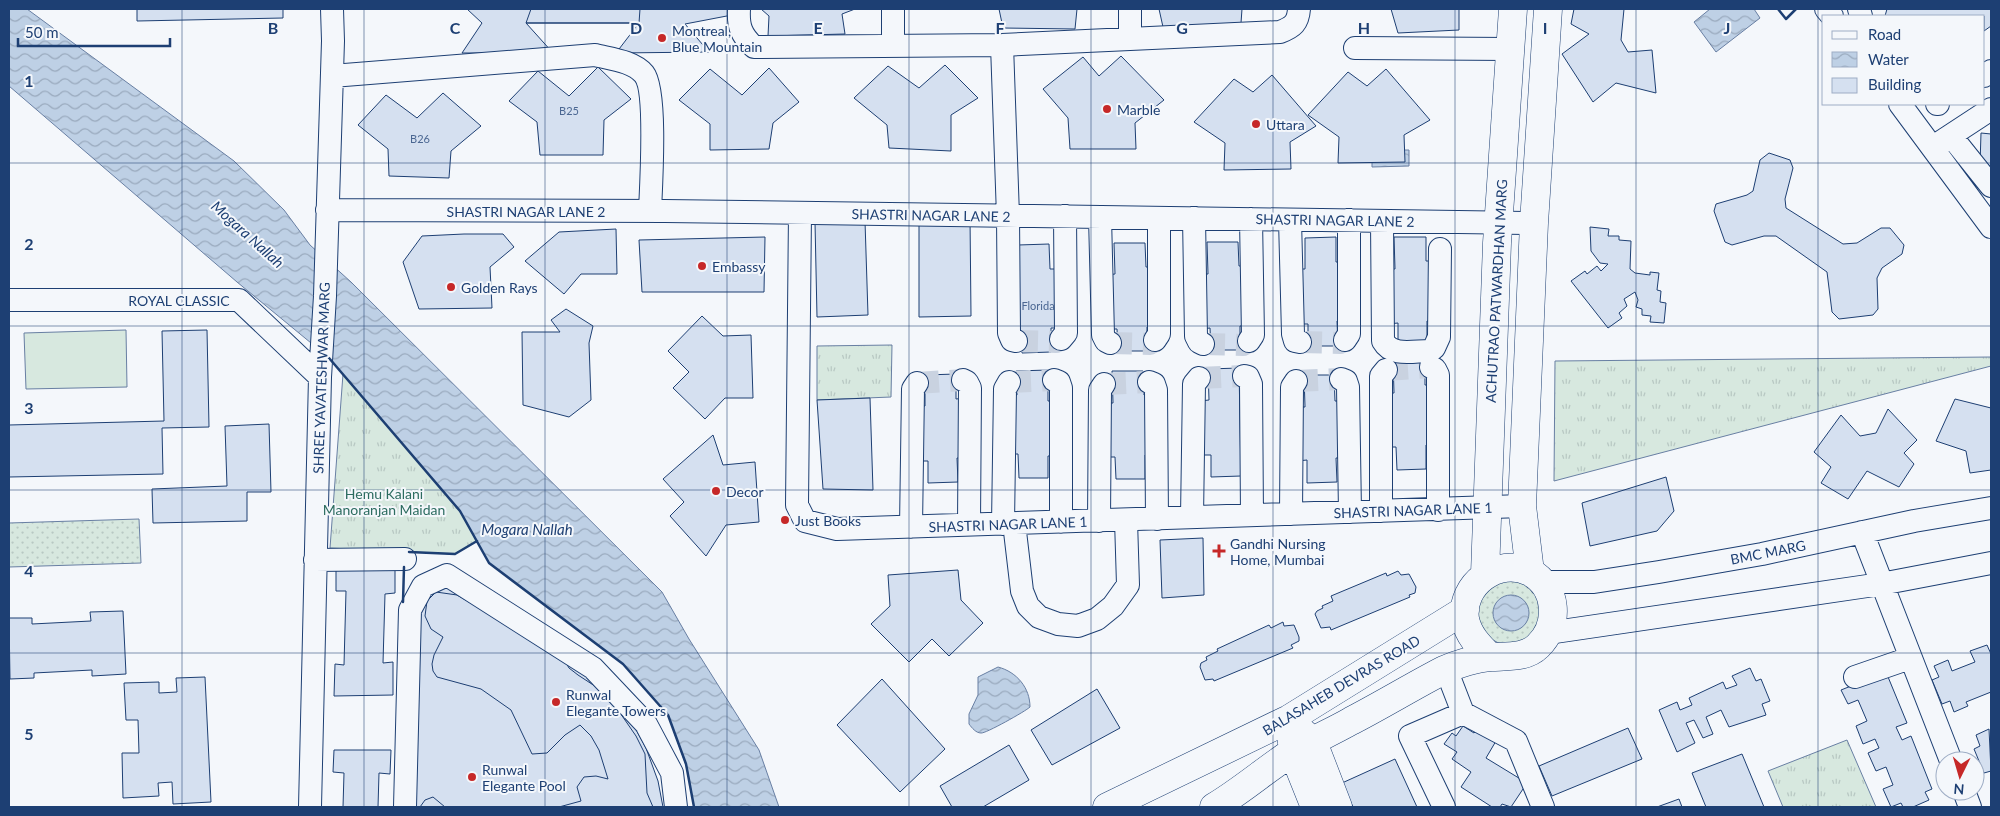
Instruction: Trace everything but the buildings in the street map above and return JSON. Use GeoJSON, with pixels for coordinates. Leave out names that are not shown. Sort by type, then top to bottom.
{"type":"FeatureCollection","features":[{"type":"Feature","properties":{"kind":"main road","name":"ACHUTRAO PATWARDHAN MARG"},"geometry":{"type":"LineString","coordinates":[[1485,574],[1486,508],[1499,222],[1513,9]]}},
{"type":"Feature","properties":{"kind":"main road"},"geometry":{"type":"LineString","coordinates":[[1214,807],[1303,747],[1446,669],[1490,657],[1524,654],[1538,647],[1548,633],[1554,615],[1553,605],[1551,596],[1536,577],[1522,506],[1534,223],[1548,9]]}},
{"type":"Feature","properties":{"kind":"main road"},"geometry":{"type":"LineString","coordinates":[[1490,657],[1470,634],[1465,610],[1469,594],[1475,584],[1485,574],[1498,569],[1515,568],[1536,577]]}},
{"type":"Feature","properties":{"kind":"main road","name":"BALASAHEB DEVRAS ROAD"},"geometry":{"type":"LineString","coordinates":[[1107,807],[1289,719],[1465,610]]}},
{"type":"Feature","properties":{"kind":"main road"},"geometry":{"type":"LineString","coordinates":[[1289,719],[1338,807]]}},
{"type":"Feature","properties":{"kind":"main road"},"geometry":{"type":"LineString","coordinates":[[1303,747],[1315,807]]}},
{"type":"Feature","properties":{"kind":"street","name":"SHREE YAVATESHWAR MARG"},"geometry":{"type":"LineString","coordinates":[[310,807],[314,560],[320,370],[325,296],[332,76],[332,9]]}},
{"type":"Feature","properties":{"kind":"street"},"geometry":{"type":"LineString","coordinates":[[739,9],[738,24],[743,38],[754,47],[1002,45],[1280,32],[1293,27],[1298,17],[1299,9]]}},
{"type":"Feature","properties":{"kind":"street"},"geometry":{"type":"LineString","coordinates":[[892,9],[893,46]]}},
{"type":"Feature","properties":{"kind":"street"},"geometry":{"type":"LineString","coordinates":[[1130,9],[1130,39]]}},
{"type":"Feature","properties":{"kind":"street"},"geometry":{"type":"LineString","coordinates":[[1002,45],[1008,216],[1009,333],[1012,340],[1016,341]]}},
{"type":"Feature","properties":{"kind":"street"},"geometry":{"type":"LineString","coordinates":[[1355,48],[1510,49]]}},
{"type":"Feature","properties":{"kind":"street"},"geometry":{"type":"LineString","coordinates":[[332,76],[595,56],[625,62],[645,75],[652,96],[650,211]]}},
{"type":"Feature","properties":{"kind":"street"},"geometry":{"type":"LineString","coordinates":[[1901,105],[1991,186]]}},
{"type":"Feature","properties":{"kind":"street"},"geometry":{"type":"LineString","coordinates":[[1942,141],[1991,108]]}},
{"type":"Feature","properties":{"kind":"street"},"geometry":{"type":"LineString","coordinates":[[1942,141],[1991,227]]}},
{"type":"Feature","properties":{"kind":"street","name":"SHASTRI NAGAR LANE 2"},"geometry":{"type":"LineString","coordinates":[[327,210],[650,211],[1534,223]]}},
{"type":"Feature","properties":{"kind":"street","name":"SHASTRI NAGAR LANE 1"},"geometry":{"type":"LineString","coordinates":[[800,213],[797,504],[805,522],[837,529],[1522,506]]}},
{"type":"Feature","properties":{"kind":"street"},"geometry":{"type":"LineString","coordinates":[[1061,339],[1066,333],[1065,216]]}},
{"type":"Feature","properties":{"kind":"street"},"geometry":{"type":"LineString","coordinates":[[1100,217],[1103,335],[1106,341],[1110,343]]}},
{"type":"Feature","properties":{"kind":"street"},"geometry":{"type":"LineString","coordinates":[[1155,340],[1159,334],[1159,218]]}},
{"type":"Feature","properties":{"kind":"street"},"geometry":{"type":"LineString","coordinates":[[1194,218],[1196,336],[1199,342],[1203,344]]}},
{"type":"Feature","properties":{"kind":"street"},"geometry":{"type":"LineString","coordinates":[[1248,341],[1253,335],[1252,219]]}},
{"type":"Feature","properties":{"kind":"street"},"geometry":{"type":"LineString","coordinates":[[1290,220],[1293,334],[1295,341],[1300,342]]}},
{"type":"Feature","properties":{"kind":"street"},"geometry":{"type":"LineString","coordinates":[[1345,340],[1349,334],[1348,220]]}},
{"type":"Feature","properties":{"kind":"street"},"geometry":{"type":"LineString","coordinates":[[1382,221],[1383,341],[1392,351],[1430,351],[1437,343],[1439,336],[1440,249]]}},
{"type":"Feature","properties":{"kind":"street","name":"ROYAL CLASSIC"},"geometry":{"type":"LineString","coordinates":[[9,300],[239,300],[320,370]]}},
{"type":"Feature","properties":{"kind":"street"},"geometry":{"type":"LineString","coordinates":[[1431,367],[1435,369],[1438,376],[1438,510]]}},
{"type":"Feature","properties":{"kind":"street"},"geometry":{"type":"LineString","coordinates":[[1381,511],[1381,376],[1386,370]]}},
{"type":"Feature","properties":{"kind":"street"},"geometry":{"type":"LineString","coordinates":[[1244,376],[1248,377],[1251,384],[1252,515]]}},
{"type":"Feature","properties":{"kind":"street"},"geometry":{"type":"LineString","coordinates":[[1192,517],[1194,384],[1198,378]]}},
{"type":"Feature","properties":{"kind":"street"},"geometry":{"type":"LineString","coordinates":[[1342,379],[1346,381],[1348,387],[1350,512]]}},
{"type":"Feature","properties":{"kind":"street"},"geometry":{"type":"LineString","coordinates":[[963,380],[967,382],[970,388],[970,524]]}},
{"type":"Feature","properties":{"kind":"street"},"geometry":{"type":"LineString","coordinates":[[1054,380],[1059,382],[1061,388],[1061,522]]}},
{"type":"Feature","properties":{"kind":"street"},"geometry":{"type":"LineString","coordinates":[[1291,514],[1292,387],[1296,381]]}},
{"type":"Feature","properties":{"kind":"street"},"geometry":{"type":"LineString","coordinates":[[911,527],[913,389],[917,382]]}},
{"type":"Feature","properties":{"kind":"street"},"geometry":{"type":"LineString","coordinates":[[1009,382],[1005,388],[1008,524],[1022,591],[1028,606],[1039,617],[1058,624],[1078,626],[1097,619],[1113,606],[1128,585],[1126,520]]}},
{"type":"Feature","properties":{"kind":"street"},"geometry":{"type":"LineString","coordinates":[[1149,382],[1154,384],[1156,390],[1157,519]]}},
{"type":"Feature","properties":{"kind":"street"},"geometry":{"type":"LineString","coordinates":[[1099,521],[1100,390],[1104,384]]}},
{"type":"Feature","properties":{"kind":"street","name":"BMC MARG"},"geometry":{"type":"LineString","coordinates":[[1536,577],[1594,582],[1762,554],[1862,532],[1991,508]]}},
{"type":"Feature","properties":{"kind":"street"},"geometry":{"type":"LineString","coordinates":[[1862,532],[1948,751]]}},
{"type":"Feature","properties":{"kind":"street"},"geometry":{"type":"LineString","coordinates":[[314,560],[405,559]]}},
{"type":"Feature","properties":{"kind":"street"},"geometry":{"type":"LineString","coordinates":[[1548,633],[1881,584],[1991,563]]}},
{"type":"Feature","properties":{"kind":"street"},"geometry":{"type":"LineString","coordinates":[[405,807],[410,610],[423,586],[447,575],[593,668],[646,724],[672,774],[676,807]]}},
{"type":"Feature","properties":{"kind":"street"},"geometry":{"type":"LineString","coordinates":[[1855,676],[1910,658]]}},
{"type":"Feature","properties":{"kind":"street"},"geometry":{"type":"LineString","coordinates":[[1446,669],[1463,713],[1516,741],[1543,807]]}},
{"type":"Feature","properties":{"kind":"street"},"geometry":{"type":"LineString","coordinates":[[1444,807],[1410,736],[1463,713]]}},
{"type":"Feature","properties":{"kind":"green space"},"geometry":{"type":"Polygon","coordinates":[[[126,330],[127,387],[26,389],[24,333],[126,330]]]}},
{"type":"Feature","properties":{"kind":"green space"},"geometry":{"type":"Polygon","coordinates":[[[892,345],[891,397],[817,400],[817,346],[892,345]]]}},
{"type":"Feature","properties":{"kind":"green space"},"geometry":{"type":"Polygon","coordinates":[[[1991,357],[1991,366],[1554,481],[1555,361],[1991,357]]]}},
{"type":"Feature","properties":{"kind":"green space","name":"Hemu Kalani Manoranjan Maidan"},"geometry":{"type":"Polygon","coordinates":[[[343,374],[460,511],[477,541],[455,554],[330,548],[343,374]]]}},
{"type":"Feature","properties":{"kind":"green space"},"geometry":{"type":"Polygon","coordinates":[[[139,519],[141,563],[9,567],[9,523],[139,519]]]}},
{"type":"Feature","properties":{"kind":"green space"},"geometry":{"type":"Polygon","coordinates":[[[1510,581],[1528,586],[1533,590],[1537,595],[1542,613],[1537,631],[1533,636],[1528,640],[1510,645],[1492,640],[1487,636],[1483,631],[1478,613],[1483,595],[1487,590],[1492,586],[1510,581]]]}},
{"type":"Feature","properties":{"kind":"green space"},"geometry":{"type":"Polygon","coordinates":[[[1847,740],[1876,807],[1783,807],[1768,771],[1847,740]]]}},
{"type":"Feature","properties":{"kind":"water","name":"Mogara Nallah"},"geometry":{"type":"Polygon","coordinates":[[[9,9],[27,9],[234,161],[284,210],[310,245],[351,282],[662,592],[689,639],[759,750],[779,807],[694,807],[687,768],[668,715],[623,664],[489,563],[460,511],[328,357],[237,282],[9,86],[9,9]]]}},
{"type":"Feature","properties":{"kind":"water"},"geometry":{"type":"Polygon","coordinates":[[[1710,9],[1754,9],[1760,18],[1716,52],[1694,22],[1710,9]]]}},
{"type":"Feature","properties":{"kind":"water"},"geometry":{"type":"Polygon","coordinates":[[[1372,150],[1409,150],[1409,166],[1372,167],[1372,150]]]}},
{"type":"Feature","properties":{"kind":"water"},"geometry":{"type":"Polygon","coordinates":[[[1511,595],[1518,596],[1524,600],[1528,606],[1528,620],[1524,626],[1518,630],[1511,631],[1504,630],[1498,626],[1494,620],[1493,613],[1494,606],[1498,600],[1504,596],[1511,595]]]}},
{"type":"Feature","properties":{"kind":"water"},"geometry":{"type":"Polygon","coordinates":[[[998,667],[1011,673],[1025,687],[1030,707],[997,726],[979,733],[969,724],[969,714],[978,695],[978,677],[998,667]]]}},
{"type":"Feature","properties":{"kind":"tunnel"},"geometry":{"type":"LineString","coordinates":[[1016,341],[1056,342],[1061,339]]}},
{"type":"Feature","properties":{"kind":"tunnel"},"geometry":{"type":"LineString","coordinates":[[1110,343],[1150,344],[1155,340]]}},
{"type":"Feature","properties":{"kind":"tunnel"},"geometry":{"type":"LineString","coordinates":[[1300,342],[1340,343],[1345,340]]}},
{"type":"Feature","properties":{"kind":"tunnel"},"geometry":{"type":"LineString","coordinates":[[1203,344],[1243,345],[1249,341]]}},
{"type":"Feature","properties":{"kind":"tunnel"},"geometry":{"type":"LineString","coordinates":[[1386,370],[1431,367]]}},
{"type":"Feature","properties":{"kind":"tunnel"},"geometry":{"type":"LineString","coordinates":[[1199,378],[1244,376]]}},
{"type":"Feature","properties":{"kind":"tunnel"},"geometry":{"type":"LineString","coordinates":[[1296,381],[1341,379]]}},
{"type":"Feature","properties":{"kind":"tunnel"},"geometry":{"type":"LineString","coordinates":[[917,383],[963,380]]}},
{"type":"Feature","properties":{"kind":"tunnel"},"geometry":{"type":"LineString","coordinates":[[1009,382],[1054,380]]}},
{"type":"Feature","properties":{"kind":"tunnel"},"geometry":{"type":"LineString","coordinates":[[1104,384],[1149,382]]}},
{"type":"Feature","properties":{"kind":"wall"},"geometry":{"type":"LineString","coordinates":[[1778,9],[1786,19],[1796,9]]}},
{"type":"Feature","properties":{"kind":"wall"},"geometry":{"type":"LineString","coordinates":[[329,358],[460,511],[489,563],[623,664],[668,715],[686,764],[694,807]]}},
{"type":"Feature","properties":{"kind":"wall"},"geometry":{"type":"LineString","coordinates":[[409,552],[455,554],[477,541]]}},
{"type":"Feature","properties":{"kind":"wall"},"geometry":{"type":"LineString","coordinates":[[403,602],[404,567]]}},
{"type":"Feature","properties":{"kind":"place","name":"Montreal, Blue Mountain"},"geometry":{"type":"Point","coordinates":[662,38]}},
{"type":"Feature","properties":{"kind":"place","name":"Marble"},"geometry":{"type":"Point","coordinates":[1107,109]}},
{"type":"Feature","properties":{"kind":"place","name":"Uttara"},"geometry":{"type":"Point","coordinates":[1256,124]}},
{"type":"Feature","properties":{"kind":"place","name":"Embassy"},"geometry":{"type":"Point","coordinates":[702,266]}},
{"type":"Feature","properties":{"kind":"place","name":"Golden Rays"},"geometry":{"type":"Point","coordinates":[451,287]}},
{"type":"Feature","properties":{"kind":"place","name":"Decor"},"geometry":{"type":"Point","coordinates":[716,491]}},
{"type":"Feature","properties":{"kind":"place","name":"Just Books"},"geometry":{"type":"Point","coordinates":[785,520]}},
{"type":"Feature","properties":{"kind":"place","name":"Gandhi Nursing Home, Mumbai"},"geometry":{"type":"Point","coordinates":[1219,551]}},
{"type":"Feature","properties":{"kind":"place","name":"Runwal Elegante Towers"},"geometry":{"type":"Point","coordinates":[556,702]}},
{"type":"Feature","properties":{"kind":"place","name":"Runwal Elegante Pool"},"geometry":{"type":"Point","coordinates":[472,777]}}]}
